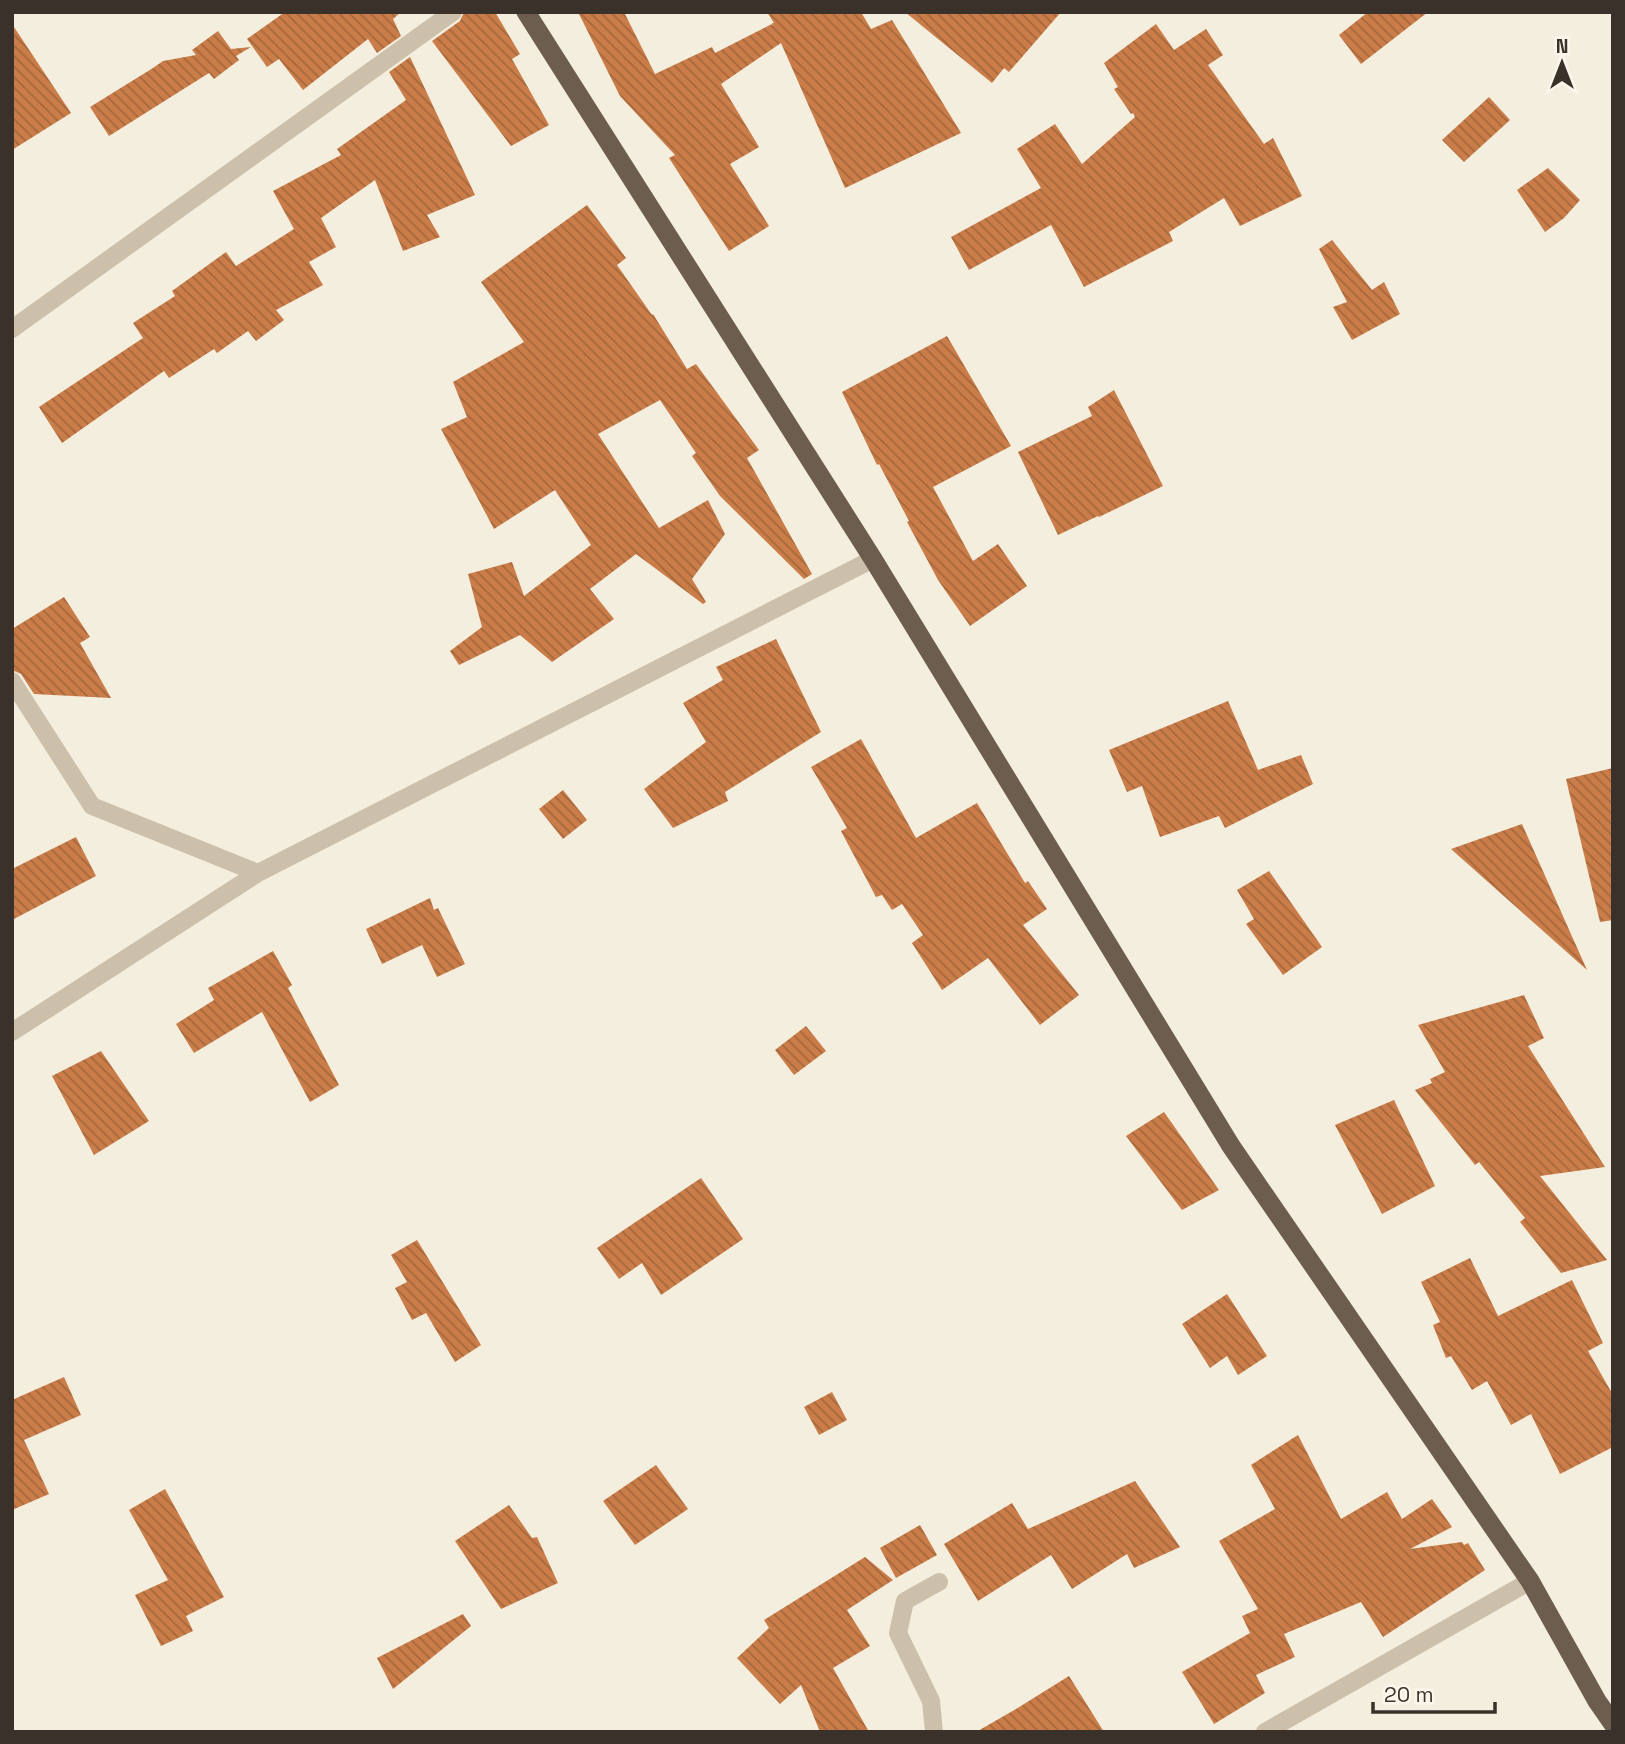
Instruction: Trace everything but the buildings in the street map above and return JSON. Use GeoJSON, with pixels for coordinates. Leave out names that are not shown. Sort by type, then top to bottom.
{"type":"FeatureCollection","features":[{"type":"Feature","properties":{"kind":"highway"},"geometry":{"type":"LineString","coordinates":[[526,12],[873,559],[1231,1146],[1530,1581],[1597,1701],[1613,1724]]}},
{"type":"Feature","properties":{"kind":"street"},"geometry":{"type":"LineString","coordinates":[[12,328],[453,12]]}},
{"type":"Feature","properties":{"kind":"street"},"geometry":{"type":"LineString","coordinates":[[12,1032],[258,873],[873,559]]}},
{"type":"Feature","properties":{"kind":"street"},"geometry":{"type":"LineString","coordinates":[[12,681],[92,806],[258,873]]}},
{"type":"Feature","properties":{"kind":"street"},"geometry":{"type":"LineString","coordinates":[[1265,1732],[1530,1581]]}},
{"type":"Feature","properties":{"kind":"street"},"geometry":{"type":"LineString","coordinates":[[934,1732],[931,1701],[898,1633],[905,1601],[939,1582]]}}]}
